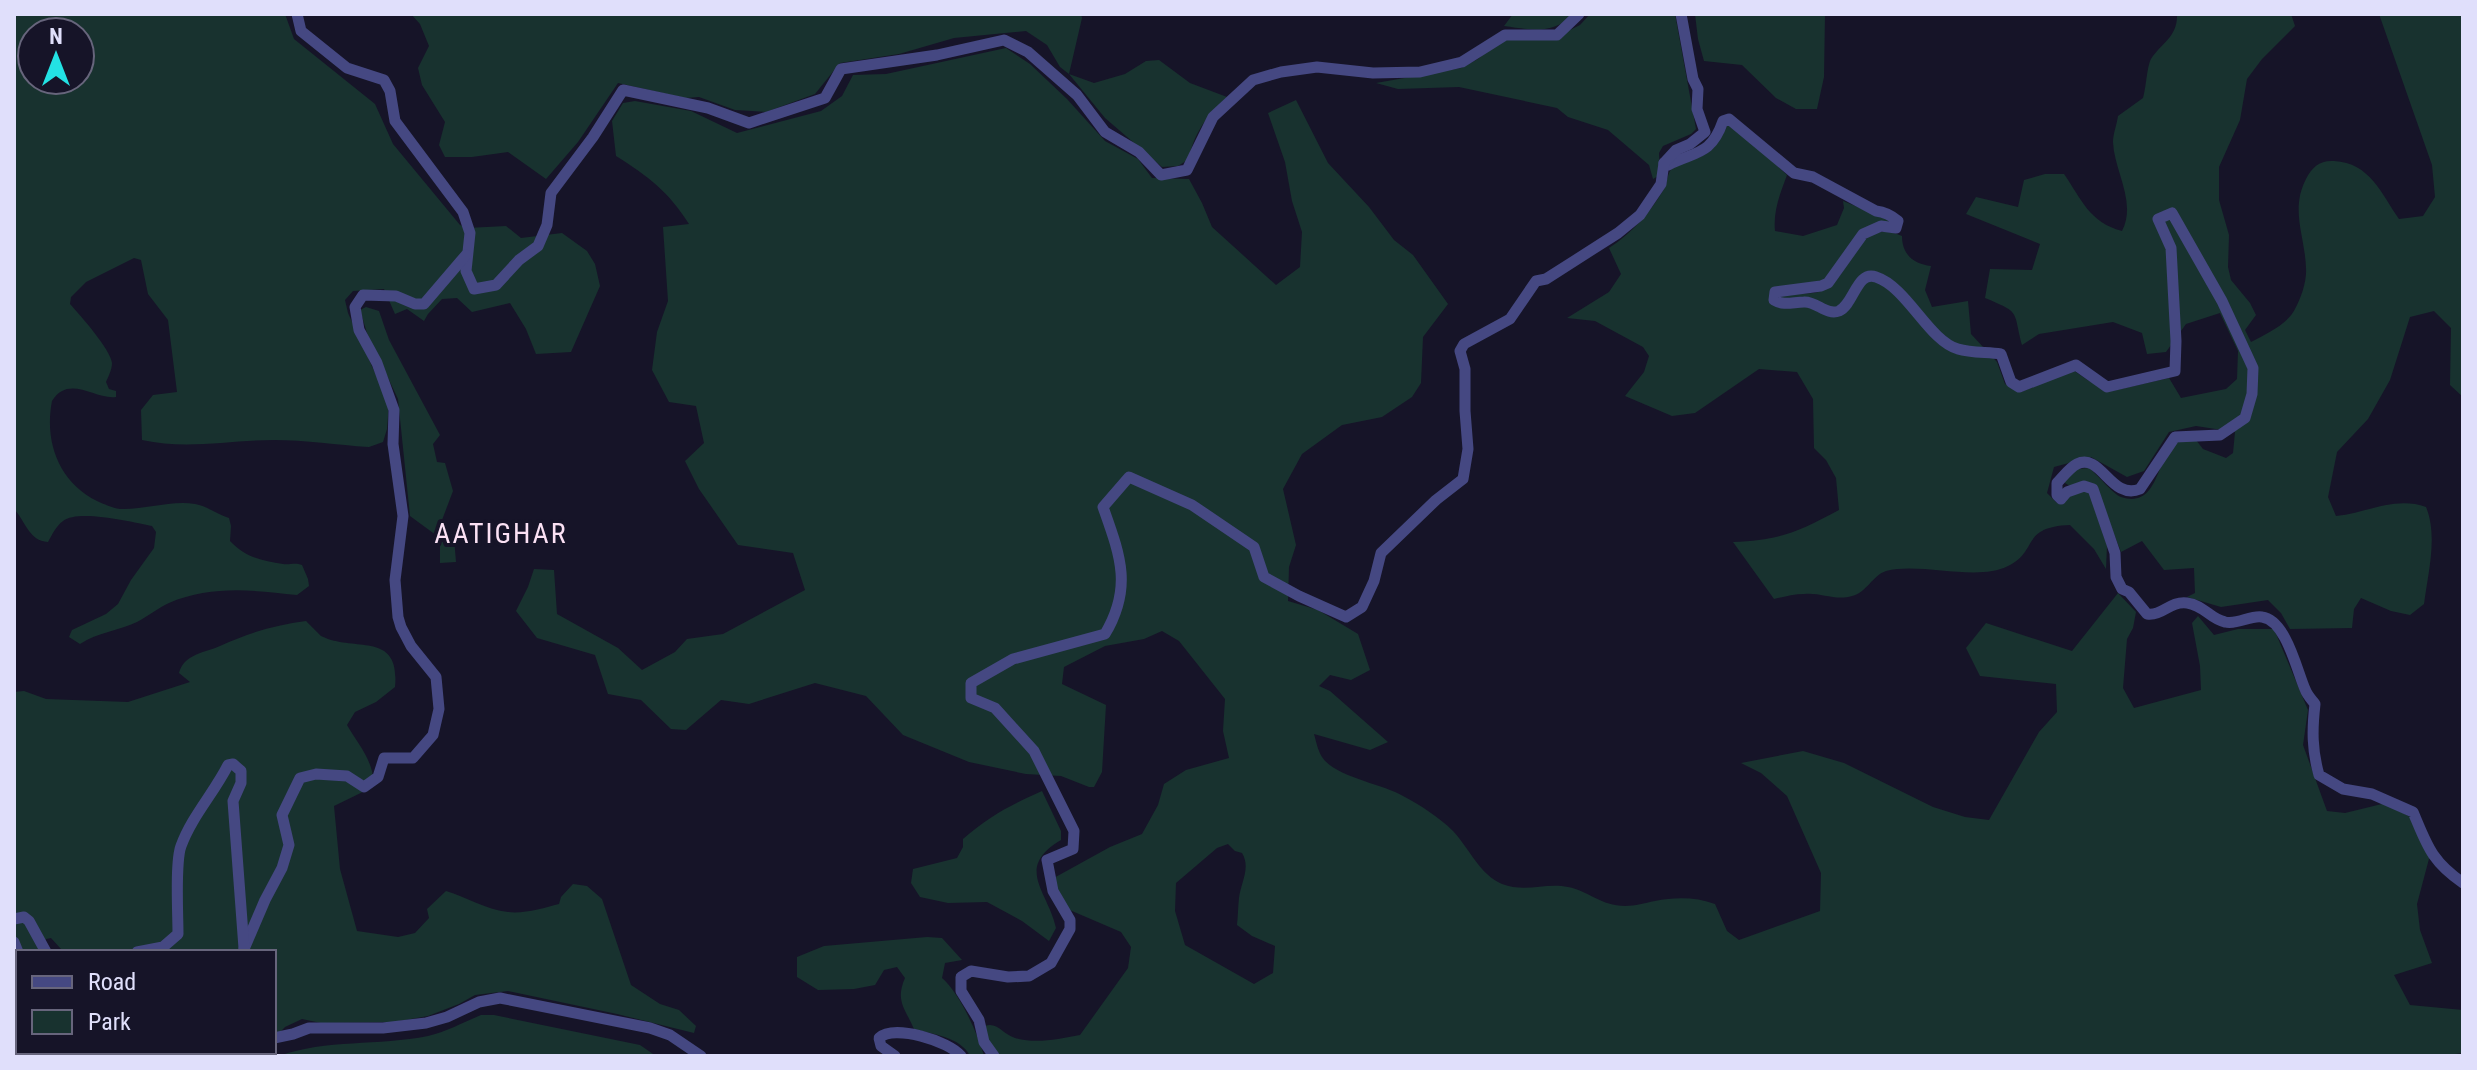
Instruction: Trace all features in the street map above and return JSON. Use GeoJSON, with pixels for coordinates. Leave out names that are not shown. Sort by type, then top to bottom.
{"type":"FeatureCollection","features":[{"type":"Feature","properties":{"kind":"street"},"geometry":{"type":"LineString","coordinates":[[297,14],[301,31],[347,68],[384,80],[390,91],[395,121],[463,212],[470,233],[466,271],[474,289],[496,285],[519,260],[538,246],[547,225],[551,193],[623,90],[708,108],[749,123],[825,98],[841,69],[937,55],[1004,40],[1028,52],[1077,95],[1105,132],[1139,152],[1161,175],[1187,170],[1213,117],[1253,80],[1317,67],[1373,73],[1420,72],[1462,62],[1505,35],[1557,35],[1579,14]]}},
{"type":"Feature","properties":{"kind":"street"},"geometry":{"type":"LineString","coordinates":[[994,1056],[984,1042],[979,1020],[961,991],[961,977],[971,971],[1008,977],[1029,976],[1051,963],[1070,929],[1070,920],[1053,891],[1047,860],[1073,849],[1074,831],[1034,751],[995,708],[971,698],[971,683],[1013,659],[1105,634],[1117,614],[1122,578],[1117,545],[1103,507],[1129,477],[1192,505],[1254,547],[1264,577],[1346,617],[1362,607],[1374,581],[1381,553],[1436,500],[1463,479],[1468,449],[1465,369],[1460,351],[1464,344],[1510,319],[1536,281],[1546,279],[1618,233],[1640,215],[1661,184],[1664,163],[1676,150],[1705,132],[1697,109],[1698,89],[1693,79],[1681,14]]}},
{"type":"Feature","properties":{"kind":"street"},"geometry":{"type":"LineString","coordinates":[[1664,163],[1668,165],[1694,156],[1709,147],[1723,121],[1729,119],[1794,173],[1813,177],[1893,217],[1898,221],[1896,228],[1881,226],[1863,234],[1828,283],[1775,292],[1774,300],[1788,304],[1810,302],[1831,312],[1839,311],[1852,299],[1862,280],[1874,276],[1902,296],[1942,339],[1956,349],[2001,354],[2011,382],[2019,387],[2076,365],[2107,387],[2175,371],[2171,248],[2158,219],[2172,213],[2226,310],[2253,368],[2252,394],[2245,418],[2220,435],[2175,437],[2140,489],[2133,492],[2124,491],[2100,469],[2088,462],[2081,462],[2057,483],[2057,495],[2061,499],[2067,492],[2084,486],[2093,489],[2115,553],[2116,577],[2122,589],[2129,592],[2147,614],[2154,615],[2175,603],[2186,603],[2205,609],[2223,622],[2262,617],[2270,620],[2291,646],[2306,691],[2315,704],[2311,731],[2319,775],[2343,789],[2372,794],[2413,812],[2432,855],[2463,883]]}},
{"type":"Feature","properties":{"kind":"street"},"geometry":{"type":"LineString","coordinates":[[244,950],[282,868],[289,845],[282,815],[300,778],[316,774],[347,776],[364,787],[378,777],[384,758],[413,758],[433,735],[439,709],[436,677],[411,646],[398,617],[395,580],[403,516],[393,444],[394,410],[377,363],[359,330],[355,307],[363,295],[396,296],[415,304],[424,304],[466,254]]}},
{"type":"Feature","properties":{"kind":"street"},"geometry":{"type":"LineString","coordinates":[[147,950],[163,947],[178,934],[179,849],[199,808],[228,765],[233,764],[241,771],[241,783],[233,801],[244,950]]}},
{"type":"Feature","properties":{"kind":"street"},"geometry":{"type":"LineString","coordinates":[[14,919],[24,917],[29,921],[45,950]]}},
{"type":"Feature","properties":{"kind":"street"},"geometry":{"type":"LineString","coordinates":[[276,1038],[309,1028],[383,1028],[426,1023],[479,1002],[500,998],[650,1028],[670,1035],[701,1056]]}},
{"type":"Feature","properties":{"kind":"street"},"geometry":{"type":"LineString","coordinates":[[895,1056],[881,1046],[879,1038],[885,1033],[912,1035],[947,1044],[961,1056]]}},
{"type":"Feature","properties":{"kind":"green space"},"geometry":{"type":"Polygon","coordinates":[[[14,14],[285,14],[294,39],[375,104],[393,144],[460,225],[467,228],[506,226],[521,238],[562,233],[587,251],[595,264],[600,286],[571,352],[536,354],[526,329],[510,303],[472,312],[457,298],[442,299],[424,321],[407,309],[395,314],[384,289],[353,291],[345,300],[348,313],[389,404],[383,442],[369,447],[286,440],[192,444],[142,440],[141,410],[153,395],[177,392],[168,320],[148,294],[141,260],[134,258],[86,282],[71,297],[70,304],[110,357],[112,366],[106,382],[109,389],[116,391],[116,397],[74,389],[59,393],[52,401],[50,416],[50,431],[57,459],[64,472],[84,493],[114,508],[186,503],[229,518],[230,541],[254,557],[302,565],[309,586],[297,595],[216,591],[185,597],[137,622],[80,644],[69,637],[72,630],[106,614],[118,604],[154,548],[156,532],[152,526],[80,516],[63,521],[48,542],[32,535],[14,509],[14,14]]]}},
{"type":"Feature","properties":{"kind":"green space"},"geometry":{"type":"Polygon","coordinates":[[[411,14],[1081,14],[1082,18],[1069,74],[1060,67],[1047,45],[1026,31],[954,38],[899,54],[840,63],[815,94],[766,112],[735,110],[699,97],[685,98],[618,83],[578,142],[546,179],[508,152],[445,157],[439,145],[445,122],[422,85],[418,68],[429,46],[420,24],[411,14]]]}},
{"type":"Feature","properties":{"kind":"green space"},"geometry":{"type":"Polygon","coordinates":[[[1513,14],[1574,14],[1550,28],[1504,26],[1513,14]]]}},
{"type":"Feature","properties":{"kind":"green space"},"geometry":{"type":"Polygon","coordinates":[[[1590,14],[1675,14],[1696,129],[1663,146],[1659,153],[1660,175],[1653,179],[1649,165],[1608,130],[1568,117],[1557,108],[1459,87],[1398,89],[1376,83],[1461,68],[1508,37],[1552,39],[1580,25],[1590,14]]]}},
{"type":"Feature","properties":{"kind":"green space"},"geometry":{"type":"Polygon","coordinates":[[[1695,14],[1825,14],[1824,77],[1817,109],[1796,109],[1776,98],[1742,65],[1704,61],[1695,14]]]}},
{"type":"Feature","properties":{"kind":"green space"},"geometry":{"type":"Polygon","coordinates":[[[2177,14],[2291,14],[2295,26],[2247,79],[2240,120],[2219,167],[2219,200],[2229,235],[2228,267],[2231,280],[2256,315],[2245,330],[2251,342],[2287,319],[2301,295],[2306,268],[2299,201],[2306,179],[2317,165],[2334,161],[2357,167],[2373,181],[2399,219],[2423,216],[2435,197],[2432,165],[2379,14],[2463,14],[2463,397],[2450,385],[2451,328],[2434,311],[2410,317],[2390,380],[2368,419],[2337,452],[2328,497],[2336,516],[2392,504],[2426,507],[2432,542],[2424,604],[2410,615],[2391,611],[2361,598],[2354,609],[2352,628],[2290,629],[2281,613],[2268,600],[2221,607],[2187,597],[2195,593],[2194,568],[2164,570],[2142,541],[2121,552],[2095,486],[2086,481],[2070,486],[2065,479],[2077,469],[2089,468],[2118,495],[2134,499],[2151,488],[2165,456],[2178,441],[2196,440],[2203,449],[2226,458],[2233,453],[2235,432],[2196,426],[2169,432],[2144,471],[2127,477],[2091,457],[2054,467],[2047,493],[2057,503],[2063,503],[2080,489],[2089,491],[2107,546],[2106,569],[2094,549],[2070,525],[2044,530],[2018,560],[1995,570],[1900,569],[1881,573],[1852,596],[1840,598],[1810,594],[1774,599],[1733,542],[1788,534],[1839,510],[1836,478],[1826,460],[1814,448],[1813,399],[1797,372],[1759,369],[1695,413],[1672,416],[1625,396],[1644,372],[1649,356],[1643,347],[1595,321],[1567,318],[1609,292],[1621,274],[1609,248],[1647,214],[1664,189],[1673,167],[1708,153],[1718,143],[1727,126],[1735,126],[1787,175],[1776,210],[1775,231],[1803,236],[1837,225],[1844,208],[1843,201],[1891,220],[1863,230],[1838,267],[1822,282],[1785,286],[1783,294],[1822,291],[1837,279],[1866,239],[1875,233],[1887,232],[1902,236],[1904,248],[1910,257],[1931,266],[1925,290],[1932,307],[1968,301],[1971,334],[1997,362],[2005,384],[2021,392],[2073,370],[2112,391],[2169,378],[2181,398],[2226,389],[2237,379],[2238,351],[2220,313],[2186,324],[2166,352],[2147,354],[2142,333],[2113,322],[2039,334],[2022,345],[2014,314],[1985,298],[1990,269],[2032,270],[2040,244],[1966,214],[1976,197],[2018,207],[2024,180],[2045,174],[2064,174],[2094,216],[2122,231],[2126,220],[2126,198],[2113,142],[2118,116],[2143,98],[2150,62],[2172,34],[2177,14]]]}},
{"type":"Feature","properties":{"kind":"green space"},"geometry":{"type":"Polygon","coordinates":[[[1006,48],[1030,64],[1105,141],[1138,159],[1152,178],[1189,179],[1212,227],[1276,285],[1300,267],[1302,232],[1292,201],[1285,162],[1268,113],[1296,100],[1328,163],[1369,207],[1394,240],[1413,255],[1448,304],[1423,337],[1421,383],[1412,397],[1382,417],[1342,425],[1302,454],[1283,489],[1296,545],[1289,567],[1288,601],[1318,610],[1358,634],[1370,670],[1351,680],[1330,675],[1319,686],[1330,691],[1388,742],[1370,750],[1314,734],[1322,757],[1337,770],[1394,792],[1436,816],[1453,831],[1494,880],[1519,888],[1568,887],[1617,905],[1633,906],[1678,898],[1708,902],[1715,904],[1727,931],[1739,940],[1820,911],[1821,873],[1787,796],[1761,773],[1741,763],[1803,751],[1844,763],[1933,807],[1965,817],[1989,820],[2039,732],[2057,712],[2056,684],[1980,676],[1966,648],[1986,623],[2072,651],[2118,593],[2136,612],[2127,639],[2123,688],[2134,708],[2201,690],[2192,623],[2198,616],[2214,635],[2238,629],[2274,629],[2308,710],[2303,745],[2327,811],[2345,813],[2386,803],[2417,821],[2430,855],[2417,904],[2420,930],[2432,963],[2394,975],[2410,1005],[2463,1010],[2463,1053],[2441,1056],[992,1056],[980,1028],[986,1026],[995,1026],[1010,1036],[1031,1041],[1080,1035],[1128,968],[1131,947],[1121,932],[1065,908],[1052,879],[1110,847],[1142,834],[1158,805],[1164,784],[1186,770],[1229,758],[1223,731],[1225,699],[1179,641],[1162,631],[1144,639],[1105,646],[1064,667],[1062,684],[1106,705],[1102,772],[1094,787],[1089,787],[1061,776],[1026,774],[969,762],[903,735],[866,696],[815,683],[749,704],[721,700],[686,730],[671,729],[641,700],[608,694],[595,655],[537,638],[516,611],[534,569],[554,570],[557,614],[618,648],[642,670],[675,652],[687,639],[723,634],[805,590],[793,553],[738,545],[699,489],[685,461],[704,443],[696,406],[669,402],[652,370],[657,332],[668,301],[663,227],[689,224],[657,186],[616,156],[612,121],[623,103],[635,101],[691,111],[737,133],[821,111],[842,96],[853,75],[886,74],[1006,48]],[[1228,844],[1217,848],[1176,883],[1175,911],[1185,945],[1254,984],[1273,973],[1275,946],[1237,925],[1246,864],[1242,853],[1228,844]]]}},
{"type":"Feature","properties":{"kind":"green space"},"geometry":{"type":"Polygon","coordinates":[[[1159,60],[1190,83],[1227,97],[1202,125],[1189,159],[1178,166],[1162,167],[1105,118],[1069,74],[1094,83],[1125,74],[1146,61],[1159,60]]]}},
{"type":"Feature","properties":{"kind":"green space"},"geometry":{"type":"Polygon","coordinates":[[[366,307],[379,311],[389,340],[440,435],[433,444],[437,462],[445,463],[453,491],[442,520],[454,538],[456,562],[440,563],[440,538],[410,516],[398,399],[367,333],[360,310],[366,307]]]}},
{"type":"Feature","properties":{"kind":"green space"},"geometry":{"type":"Polygon","coordinates":[[[306,621],[328,639],[376,647],[385,651],[395,670],[395,687],[376,702],[355,712],[347,725],[369,762],[373,787],[334,806],[340,869],[357,931],[398,937],[415,933],[429,918],[427,909],[446,891],[492,909],[514,912],[559,904],[573,884],[587,886],[602,899],[631,985],[660,1004],[679,1010],[696,1026],[694,1033],[508,991],[475,995],[428,1016],[394,1022],[321,1023],[302,1019],[285,1027],[276,1036],[276,950],[64,950],[51,938],[46,939],[44,950],[16,950],[16,1054],[60,1054],[14,1056],[14,692],[24,691],[46,699],[128,702],[190,682],[179,673],[185,662],[195,655],[283,625],[306,621]]]}},
{"type":"Feature","properties":{"kind":"green space"},"geometry":{"type":"Polygon","coordinates":[[[1042,791],[1061,831],[1061,840],[1039,860],[1037,870],[1038,881],[1056,928],[1049,941],[1022,921],[987,902],[948,903],[920,897],[911,883],[913,869],[957,858],[963,847],[963,839],[973,831],[1042,791]]]}},
{"type":"Feature","properties":{"kind":"green space"},"geometry":{"type":"Polygon","coordinates":[[[942,938],[962,960],[945,963],[942,978],[967,1014],[984,1056],[970,1056],[953,1040],[914,1029],[901,999],[905,978],[897,967],[884,970],[875,985],[854,989],[818,990],[797,977],[797,957],[824,946],[942,938]]]}},
{"type":"Feature","properties":{"kind":"green space"},"geometry":{"type":"Polygon","coordinates":[[[481,1015],[494,1015],[640,1045],[656,1056],[279,1056],[315,1047],[428,1036],[481,1015]]]}},
{"type":"Feature","properties":{"kind":"green space"},"geometry":{"type":"Polygon","coordinates":[[[118,1054],[262,1054],[261,1056],[118,1054]]]}},
{"type":"Feature","properties":{"kind":"district","name":"AATIGHAR"},"geometry":{"type":"Point","coordinates":[501,533]}}]}
